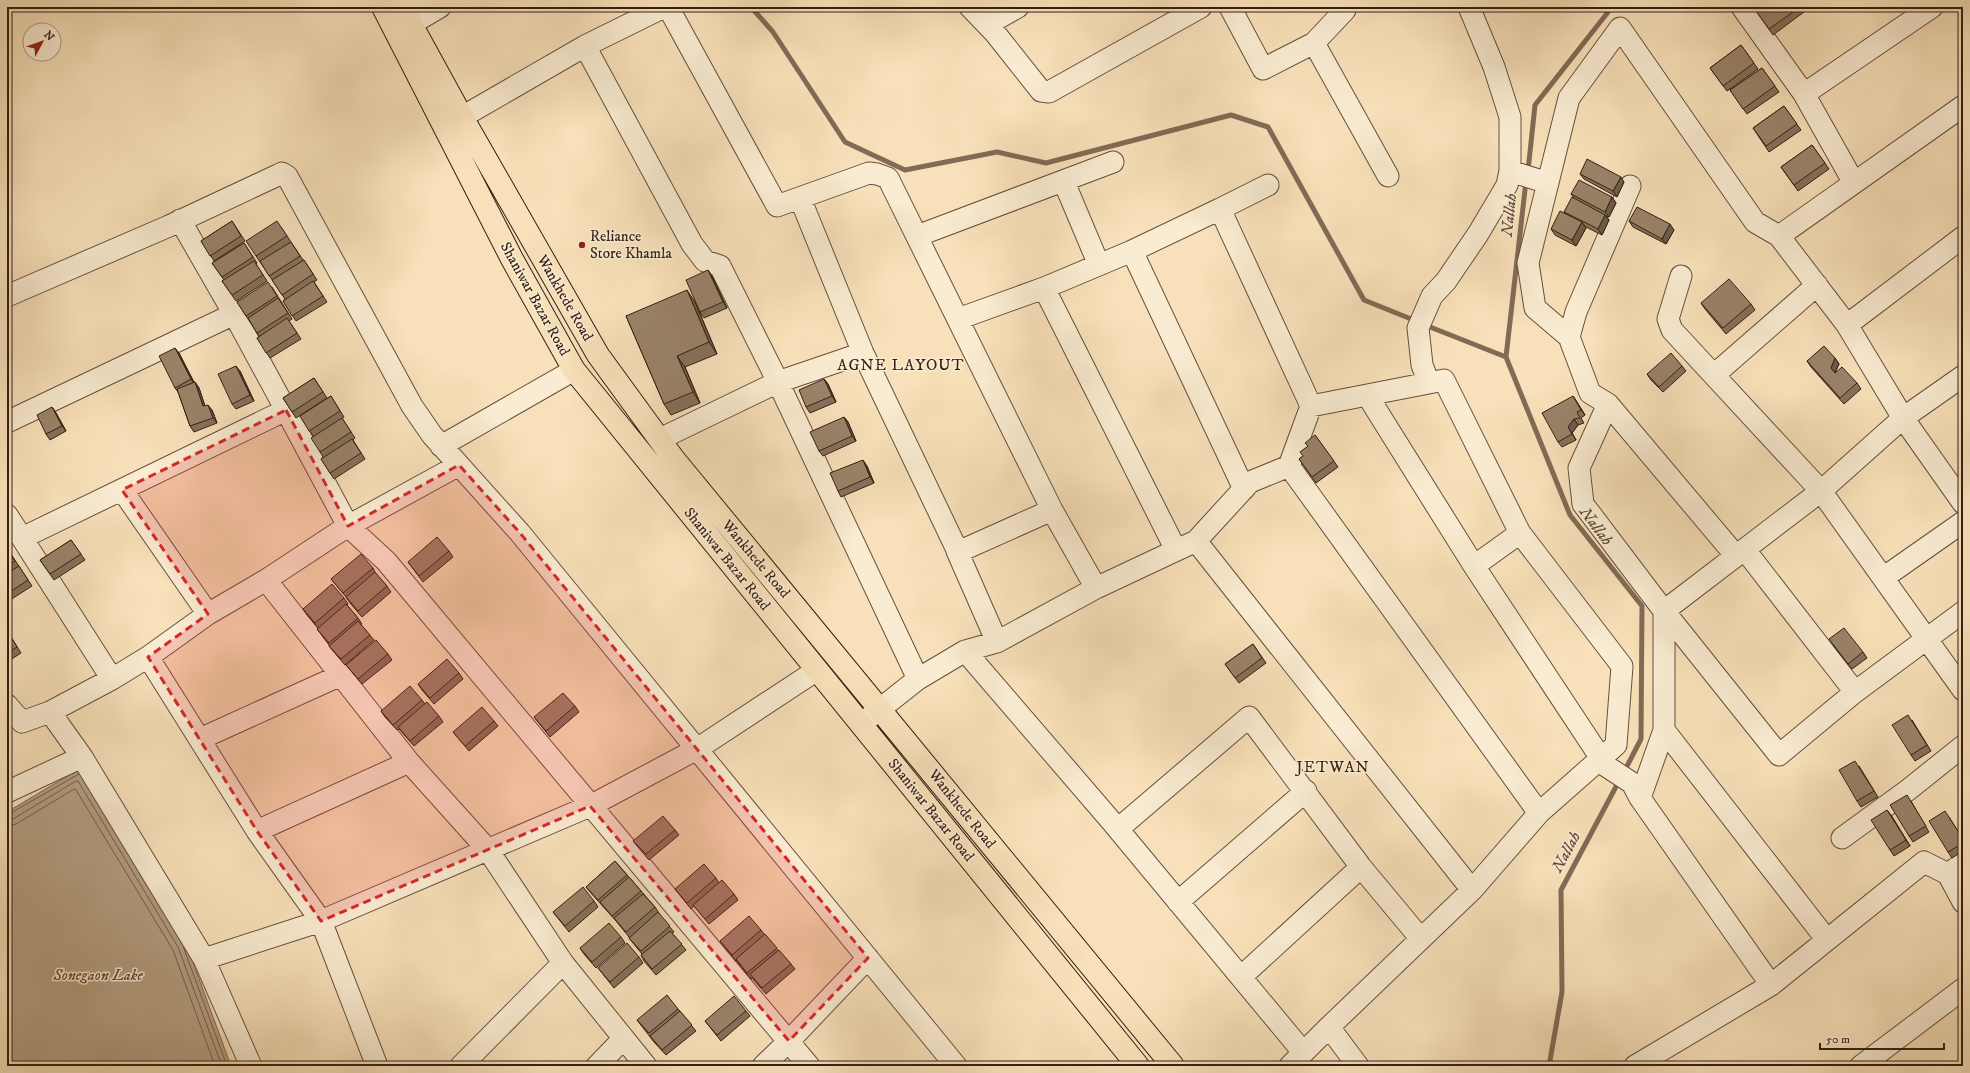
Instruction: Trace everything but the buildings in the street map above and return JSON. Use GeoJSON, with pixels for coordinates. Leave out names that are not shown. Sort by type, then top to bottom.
{"type":"FeatureCollection","features":[{"type":"Feature","properties":{"kind":"main road","name":"Shaniwar Bazar Road"},"geometry":{"type":"LineString","coordinates":[[383,7],[512,259],[574,370],[1138,1066]]}},
{"type":"Feature","properties":{"kind":"main road","name":"Wankhede Road"},"geometry":{"type":"LineString","coordinates":[[407,16],[598,355],[660,439],[672,458],[880,708],[1173,1066]]}},
{"type":"Feature","properties":{"kind":"street"},"geometry":{"type":"LineString","coordinates":[[407,16],[440,7]]}},
{"type":"Feature","properties":{"kind":"street"},"geometry":{"type":"LineString","coordinates":[[462,116],[585,46],[664,7]]}},
{"type":"Feature","properties":{"kind":"street"},"geometry":{"type":"LineString","coordinates":[[668,7],[777,206],[869,173],[888,178],[1052,510],[1096,588]]}},
{"type":"Feature","properties":{"kind":"street"},"geometry":{"type":"LineString","coordinates":[[970,7],[988,24],[1041,91],[1045,92],[1049,92],[1201,7]]}},
{"type":"Feature","properties":{"kind":"street"},"geometry":{"type":"LineString","coordinates":[[988,24],[1018,7]]}},
{"type":"Feature","properties":{"kind":"street"},"geometry":{"type":"LineString","coordinates":[[1230,7],[1263,69],[1314,43],[1345,10],[1343,7]]}},
{"type":"Feature","properties":{"kind":"street"},"geometry":{"type":"LineString","coordinates":[[1429,383],[1422,365],[1418,328],[1432,296],[1446,281],[1478,234],[1507,184],[1510,171],[1510,117],[1494,67],[1469,7]]}},
{"type":"Feature","properties":{"kind":"street"},"geometry":{"type":"LineString","coordinates":[[1742,7],[1804,94],[1854,183]]}},
{"type":"Feature","properties":{"kind":"street"},"geometry":{"type":"LineString","coordinates":[[1804,94],[1932,7]]}},
{"type":"Feature","properties":{"kind":"street"},"geometry":{"type":"LineString","coordinates":[[1855,692],[1740,553],[1608,404],[1590,393],[1569,337],[1535,308],[1528,263],[1569,98],[1620,28],[1755,222],[1779,236],[1847,325],[1903,418],[1963,503]]}},
{"type":"Feature","properties":{"kind":"street"},"geometry":{"type":"LineString","coordinates":[[1314,43],[1388,176]]}},
{"type":"Feature","properties":{"kind":"street"},"geometry":{"type":"LineString","coordinates":[[585,46],[692,244],[704,261],[720,266],[778,382],[918,679]]}},
{"type":"Feature","properties":{"kind":"street"},"geometry":{"type":"LineString","coordinates":[[1779,236],[1963,106]]}},
{"type":"Feature","properties":{"kind":"street"},"geometry":{"type":"LineString","coordinates":[[917,236],[1064,182],[1113,162]]}},
{"type":"Feature","properties":{"kind":"street"},"geometry":{"type":"LineString","coordinates":[[1510,171],[1548,183]]}},
{"type":"Feature","properties":{"kind":"street"},"geometry":{"type":"LineString","coordinates":[[7,296],[180,220],[282,173],[286,176],[412,406],[432,435],[520,533],[956,1066]]}},
{"type":"Feature","properties":{"kind":"street"},"geometry":{"type":"LineString","coordinates":[[1064,182],[1099,265]]}},
{"type":"Feature","properties":{"kind":"street"},"geometry":{"type":"LineString","coordinates":[[958,319],[1044,288],[1132,251],[1268,185]]}},
{"type":"Feature","properties":{"kind":"street"},"geometry":{"type":"LineString","coordinates":[[1569,337],[1576,312],[1630,186]]}},
{"type":"Feature","properties":{"kind":"street"},"geometry":{"type":"LineString","coordinates":[[800,198],[863,354],[957,551],[997,642]]}},
{"type":"Feature","properties":{"kind":"street"},"geometry":{"type":"LineString","coordinates":[[861,724],[918,679],[965,651],[997,642],[1096,588],[1196,541],[1250,482],[1289,466],[1312,406],[1220,209]]}},
{"type":"Feature","properties":{"kind":"street"},"geometry":{"type":"LineString","coordinates":[[180,220],[234,314],[348,526],[386,561],[809,1066]]}},
{"type":"Feature","properties":{"kind":"street"},"geometry":{"type":"LineString","coordinates":[[1847,325],[1963,237]]}},
{"type":"Feature","properties":{"kind":"street"},"geometry":{"type":"LineString","coordinates":[[1132,251],[1244,489]]}},
{"type":"Feature","properties":{"kind":"street"},"geometry":{"type":"LineString","coordinates":[[1680,276],[1668,319],[1672,330],[1821,491],[1963,690]]}},
{"type":"Feature","properties":{"kind":"street"},"geometry":{"type":"LineString","coordinates":[[1714,375],[1817,285]]}},
{"type":"Feature","properties":{"kind":"street"},"geometry":{"type":"LineString","coordinates":[[1044,288],[1176,550]]}},
{"type":"Feature","properties":{"kind":"street"},"geometry":{"type":"LineString","coordinates":[[7,422],[234,314]]}},
{"type":"Feature","properties":{"kind":"street"},"geometry":{"type":"LineString","coordinates":[[660,439],[778,382],[863,354]]}},
{"type":"Feature","properties":{"kind":"street"},"geometry":{"type":"LineString","coordinates":[[441,446],[574,370]]}},
{"type":"Feature","properties":{"kind":"street"},"geometry":{"type":"LineString","coordinates":[[1664,611],[1821,491],[1903,418],[1963,376]]}},
{"type":"Feature","properties":{"kind":"street"},"geometry":{"type":"LineString","coordinates":[[965,651],[1118,829],[1241,977],[1296,1059],[1472,890],[1539,813],[1604,762],[1616,745],[1622,666],[1520,533],[1444,380],[1312,406]]}},
{"type":"Feature","properties":{"kind":"street"},"geometry":{"type":"LineString","coordinates":[[1367,395],[1474,566],[1604,762],[1636,791],[1771,985]]}},
{"type":"Feature","properties":{"kind":"street"},"geometry":{"type":"LineString","coordinates":[[1608,404],[1580,468],[1583,504],[1664,611],[1779,755],[1855,692],[1963,612]]}},
{"type":"Feature","properties":{"kind":"street"},"geometry":{"type":"LineString","coordinates":[[22,538],[286,410]]}},
{"type":"Feature","properties":{"kind":"street"},"geometry":{"type":"LineString","coordinates":[[7,705],[22,722],[50,712],[112,679],[148,657],[208,614],[266,580],[348,526],[459,465]]}},
{"type":"Feature","properties":{"kind":"street"},"geometry":{"type":"LineString","coordinates":[[1289,466],[1539,813]]}},
{"type":"Feature","properties":{"kind":"street"},"geometry":{"type":"LineString","coordinates":[[122,490],[208,614]]}},
{"type":"Feature","properties":{"kind":"street"},"geometry":{"type":"LineString","coordinates":[[957,551],[1052,510]]}},
{"type":"Feature","properties":{"kind":"street"},"geometry":{"type":"LineString","coordinates":[[7,515],[112,679]]}},
{"type":"Feature","properties":{"kind":"street"},"geometry":{"type":"LineString","coordinates":[[1883,578],[1963,522]]}},
{"type":"Feature","properties":{"kind":"street"},"geometry":{"type":"LineString","coordinates":[[1474,566],[1520,533]]}},
{"type":"Feature","properties":{"kind":"street"},"geometry":{"type":"LineString","coordinates":[[1196,541],[1472,890]]}},
{"type":"Feature","properties":{"kind":"street"},"geometry":{"type":"LineString","coordinates":[[266,580],[409,762],[488,850],[562,963],[646,1066]]}},
{"type":"Feature","properties":{"kind":"street"},"geometry":{"type":"LineString","coordinates":[[1636,791],[1664,730],[1664,611]]}},
{"type":"Feature","properties":{"kind":"street"},"geometry":{"type":"LineString","coordinates":[[148,657],[257,831],[321,921],[377,1066]]}},
{"type":"Feature","properties":{"kind":"street"},"geometry":{"type":"LineString","coordinates":[[204,959],[321,921],[590,806],[697,749],[817,670]]}},
{"type":"Feature","properties":{"kind":"street"},"geometry":{"type":"LineString","coordinates":[[200,739],[341,675]]}},
{"type":"Feature","properties":{"kind":"street"},"geometry":{"type":"LineString","coordinates":[[50,712],[82,757],[204,959],[251,1066]]}},
{"type":"Feature","properties":{"kind":"street"},"geometry":{"type":"LineString","coordinates":[[1118,829],[1249,717],[1306,791],[1361,867],[1421,938]]}},
{"type":"Feature","properties":{"kind":"street"},"geometry":{"type":"LineString","coordinates":[[1664,730],[1827,940]]}},
{"type":"Feature","properties":{"kind":"street"},"geometry":{"type":"LineString","coordinates":[[1842,838],[1908,790],[1963,746]]}},
{"type":"Feature","properties":{"kind":"street"},"geometry":{"type":"LineString","coordinates":[[7,792],[82,757]]}},
{"type":"Feature","properties":{"kind":"street"},"geometry":{"type":"LineString","coordinates":[[257,831],[409,762]]}},
{"type":"Feature","properties":{"kind":"street"},"geometry":{"type":"LineString","coordinates":[[1178,902],[1306,791]]}},
{"type":"Feature","properties":{"kind":"street"},"geometry":{"type":"LineString","coordinates":[[1635,1066],[1771,985],[1924,862],[1956,869],[1963,902]]}},
{"type":"Feature","properties":{"kind":"street"},"geometry":{"type":"LineString","coordinates":[[1241,977],[1361,867]]}},
{"type":"Feature","properties":{"kind":"street"},"geometry":{"type":"LineString","coordinates":[[763,1066],[789,1041],[868,958]]}},
{"type":"Feature","properties":{"kind":"street"},"geometry":{"type":"LineString","coordinates":[[461,1066],[562,963]]}},
{"type":"Feature","properties":{"kind":"street"},"geometry":{"type":"LineString","coordinates":[[1860,1066],[1963,989]]}},
{"type":"Feature","properties":{"kind":"street"},"geometry":{"type":"LineString","coordinates":[[1329,1027],[1358,1066]]}},
{"type":"Feature","properties":{"kind":"street"},"geometry":{"type":"LineString","coordinates":[[597,1066],[623,1039]]}},
{"type":"Feature","properties":{"kind":"highlighted area"},"geometry":{"type":"Polygon","coordinates":[[[286,410],[348,526],[459,465],[520,533],[868,958],[789,1041],[590,806],[321,921],[257,831],[148,657],[208,614],[122,490],[286,410]]]}},
{"type":"Feature","properties":{"kind":"water","name":"Sonegaon Lake"},"geometry":{"type":"Polygon","coordinates":[[[81,768],[186,943],[231,1066],[7,1066],[7,812],[81,768]]]}},
{"type":"Feature","properties":{"kind":"waterway"},"geometry":{"type":"LineString","coordinates":[[751,7],[773,32],[845,142],[905,170],[997,152],[1046,163],[1231,115],[1268,127],[1364,300],[1416,321]]}},
{"type":"Feature","properties":{"kind":"waterway","name":"Nallah"},"geometry":{"type":"LineString","coordinates":[[1528,171],[1535,105],[1612,7]]}},
{"type":"Feature","properties":{"kind":"waterway","name":"Nallah"},"geometry":{"type":"LineString","coordinates":[[1526,181],[1506,357],[1570,515],[1642,606],[1641,739],[1624,772]]}},
{"type":"Feature","properties":{"kind":"waterway"},"geometry":{"type":"LineString","coordinates":[[1425,325],[1506,357]]}},
{"type":"Feature","properties":{"kind":"waterway","name":"Nallah"},"geometry":{"type":"LineString","coordinates":[[1549,1066],[1562,992],[1561,890],[1619,781]]}},
{"type":"Feature","properties":{"kind":"place","name":"Reliance Store Khamla"},"geometry":{"type":"Point","coordinates":[582,245]}},
{"type":"Feature","properties":{"kind":"district","name":"AGNE LAYOUT"},"geometry":{"type":"Point","coordinates":[901,365]}},
{"type":"Feature","properties":{"kind":"district","name":"JETWAN"},"geometry":{"type":"Point","coordinates":[1333,767]}}]}
